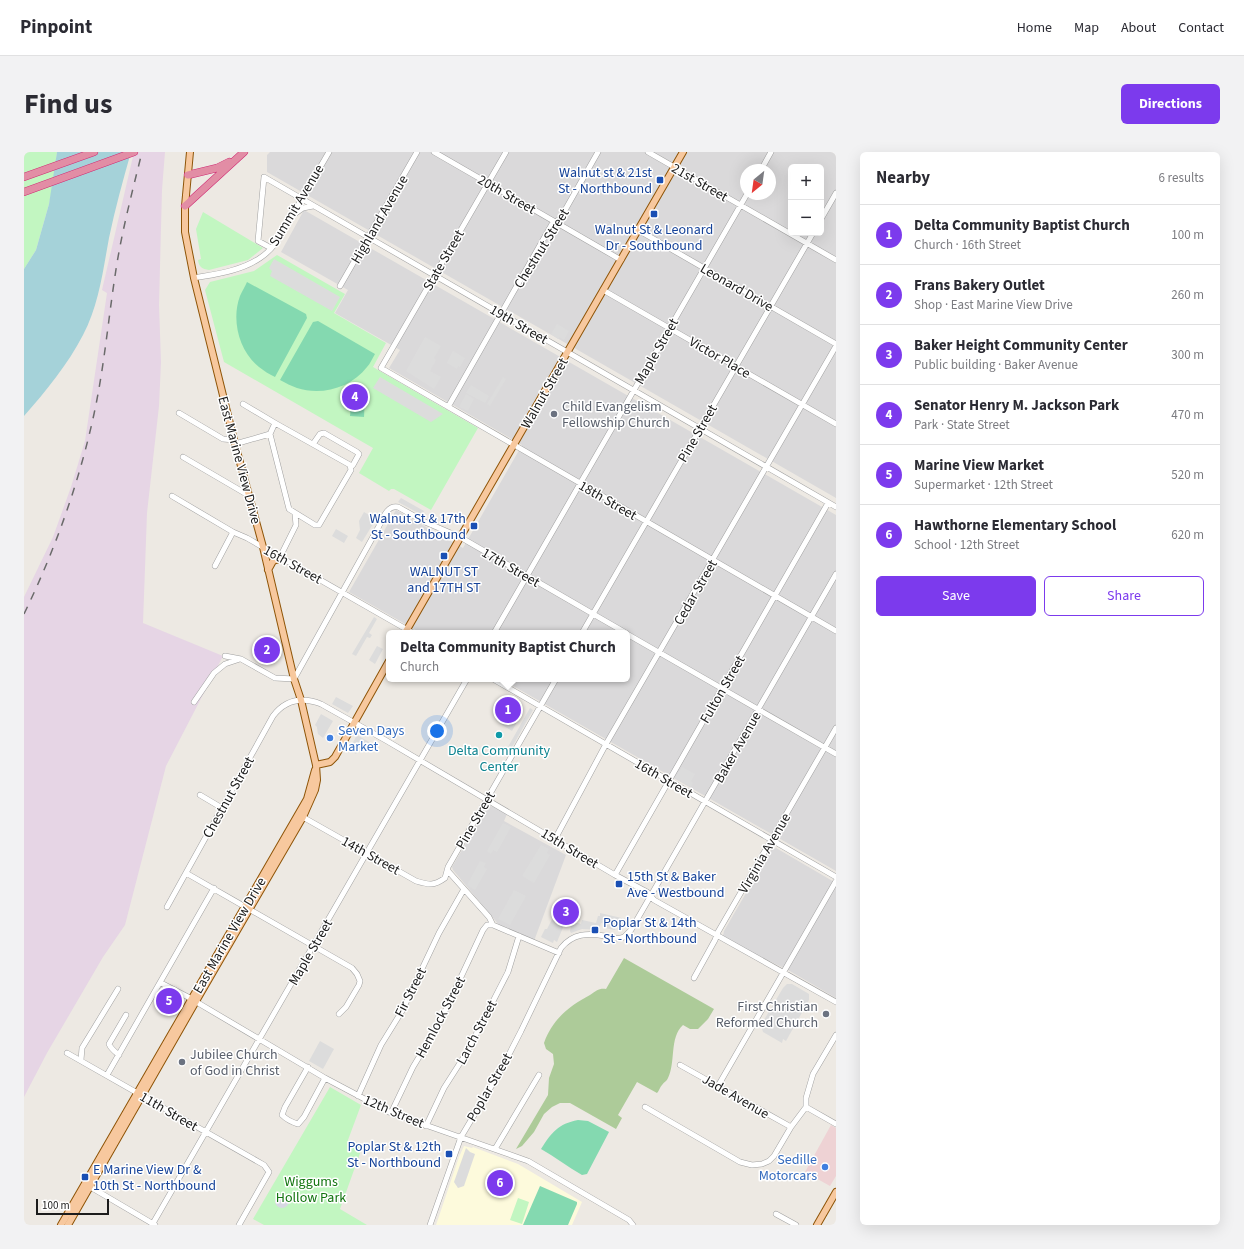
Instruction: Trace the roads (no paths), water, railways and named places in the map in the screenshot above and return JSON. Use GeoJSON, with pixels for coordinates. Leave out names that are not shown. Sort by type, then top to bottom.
{"type":"FeatureCollection","features":[{"type":"Feature","properties":{"kind":"highway"},"geometry":{"type":"LineString","coordinates":[[24,177],[94,152]]}},
{"type":"Feature","properties":{"kind":"highway"},"geometry":{"type":"LineString","coordinates":[[24,192],[134,152]]}},
{"type":"Feature","properties":{"kind":"highway"},"geometry":{"type":"LineString","coordinates":[[185,206],[244,152]]}},
{"type":"Feature","properties":{"kind":"highway"},"geometry":{"type":"LineString","coordinates":[[188,175],[218,168],[237,158]]}},
{"type":"Feature","properties":{"kind":"main road","name":"East Marine View Drive"},"geometry":{"type":"LineString","coordinates":[[61,1225],[87,1185],[301,816],[315,790],[317,780],[316,765],[301,700],[294,680],[263,547],[234,442],[194,278],[185,232],[185,206],[190,152]]}},
{"type":"Feature","properties":{"kind":"main road","name":"Walnut Street"},"geometry":{"type":"LineString","coordinates":[[407,630],[683,152]]}},
{"type":"Feature","properties":{"kind":"main road"},"geometry":{"type":"LineString","coordinates":[[268,570],[273,561],[282,558]]}},
{"type":"Feature","properties":{"kind":"main road"},"geometry":{"type":"LineString","coordinates":[[316,765],[330,762],[335,757],[386,666]]}},
{"type":"Feature","properties":{"kind":"main road","name":"East Marine View Drive"},"geometry":{"type":"LineString","coordinates":[[68,1225],[87,1185]]}},
{"type":"Feature","properties":{"kind":"main road"},"geometry":{"type":"LineString","coordinates":[[817,1225],[836,1192]]}},
{"type":"Feature","properties":{"kind":"street","name":"Summit Avenue"},"geometry":{"type":"LineString","coordinates":[[194,278],[239,268],[261,258],[276,243],[329,152]]}},
{"type":"Feature","properties":{"kind":"street","name":"Highland Avenue"},"geometry":{"type":"LineString","coordinates":[[340,286],[417,152]]}},
{"type":"Feature","properties":{"kind":"street","name":"20th Street"},"geometry":{"type":"LineString","coordinates":[[434,152],[620,260]]}},
{"type":"Feature","properties":{"kind":"street","name":"State Street"},"geometry":{"type":"LineString","coordinates":[[381,368],[506,152]]}},
{"type":"Feature","properties":{"kind":"street","name":"Chestnut Street"},"geometry":{"type":"LineString","coordinates":[[448,406],[552,224],[560,219],[598,152]]}},
{"type":"Feature","properties":{"kind":"street","name":"21st Street"},"geometry":{"type":"LineString","coordinates":[[648,152],[836,260]]}},
{"type":"Feature","properties":{"kind":"street"},"geometry":{"type":"LineString","coordinates":[[764,164],[771,152]]}},
{"type":"Feature","properties":{"kind":"street","name":"19th Street"},"geometry":{"type":"LineString","coordinates":[[271,248],[258,240],[264,177],[836,507]]}},
{"type":"Feature","properties":{"kind":"street"},"geometry":{"type":"LineString","coordinates":[[824,214],[836,193]]}},
{"type":"Feature","properties":{"kind":"street","name":"Maple Street"},"geometry":{"type":"LineString","coordinates":[[496,630],[743,200]]}},
{"type":"Feature","properties":{"kind":"street"},"geometry":{"type":"LineString","coordinates":[[291,217],[303,208],[314,206]]}},
{"type":"Feature","properties":{"kind":"street","name":"Leonard Drive"},"geometry":{"type":"LineString","coordinates":[[638,230],[836,345]]}},
{"type":"Feature","properties":{"kind":"street","name":"Pine Street"},"geometry":{"type":"LineString","coordinates":[[584,630],[811,236]]}},
{"type":"Feature","properties":{"kind":"street","name":"Victor Place"},"geometry":{"type":"LineString","coordinates":[[603,290],[836,424]]}},
{"type":"Feature","properties":{"kind":"street","name":"Cedar Street"},"geometry":{"type":"LineString","coordinates":[[554,839],[606,744],[836,345]]}},
{"type":"Feature","properties":{"kind":"street","name":"18th Street"},"geometry":{"type":"LineString","coordinates":[[381,368],[836,631]]}},
{"type":"Feature","properties":{"kind":"street"},"geometry":{"type":"LineString","coordinates":[[243,404],[351,467]]}},
{"type":"Feature","properties":{"kind":"street"},"geometry":{"type":"LineString","coordinates":[[179,413],[224,439],[234,442],[270,434]]}},
{"type":"Feature","properties":{"kind":"street"},"geometry":{"type":"LineString","coordinates":[[275,423],[270,434],[289,509],[315,525],[319,525],[351,470],[351,467],[359,457],[359,454],[324,433],[320,434],[313,444]]}},
{"type":"Feature","properties":{"kind":"street"},"geometry":{"type":"LineString","coordinates":[[183,457],[248,495]]}},
{"type":"Feature","properties":{"kind":"street","name":"16th Street"},"geometry":{"type":"LineString","coordinates":[[172,496],[233,532],[263,547],[342,592],[404,630]]}},
{"type":"Feature","properties":{"kind":"street","name":"Fulton Street"},"geometry":{"type":"LineString","coordinates":[[615,875],[828,503]]}},
{"type":"Feature","properties":{"kind":"street","name":"17th Street"},"geometry":{"type":"LineString","coordinates":[[342,592],[388,509],[394,506],[425,522],[460,537],[621,630]]}},
{"type":"Feature","properties":{"kind":"street"},"geometry":{"type":"LineString","coordinates":[[282,558],[283,551],[296,525],[295,514]]}},
{"type":"Feature","properties":{"kind":"street"},"geometry":{"type":"LineString","coordinates":[[215,566],[233,532]]}},
{"type":"Feature","properties":{"kind":"street","name":"Baker Avenue"},"geometry":{"type":"LineString","coordinates":[[558,953],[565,943],[579,935],[592,934],[614,938],[624,936],[630,930],[836,574]]}},
{"type":"Feature","properties":{"kind":"street"},"geometry":{"type":"LineString","coordinates":[[225,656],[242,659],[275,678],[294,680],[342,592]]}},
{"type":"Feature","properties":{"kind":"street","name":"17th Street"},"geometry":{"type":"LineString","coordinates":[[630,635],[836,754]]}},
{"type":"Feature","properties":{"kind":"street"},"geometry":{"type":"LineString","coordinates":[[194,702],[214,673],[225,664],[242,659]]}},
{"type":"Feature","properties":{"kind":"street","name":"Maple Street"},"geometry":{"type":"LineString","coordinates":[[153,1225],[465,682]]}},
{"type":"Feature","properties":{"kind":"street","name":"16th Street"},"geometry":{"type":"LineString","coordinates":[[498,682],[836,877]]}},
{"type":"Feature","properties":{"kind":"street","name":"Pine Street"},"geometry":{"type":"LineString","coordinates":[[445,878],[448,867],[554,682]]}},
{"type":"Feature","properties":{"kind":"street","name":"Chestnut Street"},"geometry":{"type":"LineString","coordinates":[[167,907],[277,711],[289,702],[301,700]]}},
{"type":"Feature","properties":{"kind":"street","name":"15th Street"},"geometry":{"type":"LineString","coordinates":[[301,700],[321,704],[421,760],[615,875],[647,892],[654,900],[836,1002]]}},
{"type":"Feature","properties":{"kind":"street","name":"Virginia Avenue"},"geometry":{"type":"LineString","coordinates":[[694,978],[716,936],[836,728]]}},
{"type":"Feature","properties":{"kind":"street"},"geometry":{"type":"LineString","coordinates":[[200,795],[222,808]]}},
{"type":"Feature","properties":{"kind":"street","name":"14th Street"},"geometry":{"type":"LineString","coordinates":[[301,816],[416,881],[426,884],[435,884],[445,878]]}},
{"type":"Feature","properties":{"kind":"street"},"geometry":{"type":"LineString","coordinates":[[448,871],[488,917],[493,925],[558,953]]}},
{"type":"Feature","properties":{"kind":"street"},"geometry":{"type":"LineString","coordinates":[[186,873],[248,907],[352,968],[360,981],[360,985],[346,1007],[339,1014]]}},
{"type":"Feature","properties":{"kind":"street"},"geometry":{"type":"LineString","coordinates":[[718,1086],[836,881]]}},
{"type":"Feature","properties":{"kind":"street"},"geometry":{"type":"LineString","coordinates":[[107,1075],[214,888]]}},
{"type":"Feature","properties":{"kind":"street","name":"Fir Street"},"geometry":{"type":"LineString","coordinates":[[358,1096],[381,1045],[402,1011],[439,933],[464,889]]}},
{"type":"Feature","properties":{"kind":"street","name":"Hemlock Street"},"geometry":{"type":"LineString","coordinates":[[391,1113],[413,1067],[439,1024],[483,930],[487,926],[493,925]]}},
{"type":"Feature","properties":{"kind":"street","name":"Larch Street"},"geometry":{"type":"LineString","coordinates":[[426,1126],[444,1088],[467,1052],[508,972],[519,936]]}},
{"type":"Feature","properties":{"kind":"street","name":"Poplar Street"},"geometry":{"type":"LineString","coordinates":[[430,1225],[460,1137],[501,1070],[558,953]]}},
{"type":"Feature","properties":{"kind":"street","name":"12th Street"},"geometry":{"type":"LineString","coordinates":[[161,983],[325,1078],[391,1113],[528,1161],[629,1220],[633,1225]]}},
{"type":"Feature","properties":{"kind":"street"},"geometry":{"type":"LineString","coordinates":[[81,1060],[82,1048],[118,989]]}},
{"type":"Feature","properties":{"kind":"street"},"geometry":{"type":"LineString","coordinates":[[119,1055],[112,1050],[110,1044],[126,1015]]}},
{"type":"Feature","properties":{"kind":"street"},"geometry":{"type":"LineString","coordinates":[[645,1107],[740,1162],[752,1165],[762,1164],[769,1161],[774,1156],[791,1127],[806,1107],[806,1098],[813,1074],[836,1034]]}},
{"type":"Feature","properties":{"kind":"street","name":"11th Street"},"geometry":{"type":"LineString","coordinates":[[67,1053],[264,1165],[269,1172],[239,1225]]}},
{"type":"Feature","properties":{"kind":"street","name":"Jade Avenue"},"geometry":{"type":"LineString","coordinates":[[680,1065],[791,1127]]}},
{"type":"Feature","properties":{"kind":"street"},"geometry":{"type":"LineString","coordinates":[[308,1067],[285,1107],[282,1115],[286,1120],[298,1124],[304,1117],[325,1078]]}},
{"type":"Feature","properties":{"kind":"street"},"geometry":{"type":"LineString","coordinates":[[495,1149],[539,1075]]}},
{"type":"Feature","properties":{"kind":"street"},"geometry":{"type":"LineString","coordinates":[[806,1107],[836,1124]]}},
{"type":"Feature","properties":{"kind":"street"},"geometry":{"type":"LineString","coordinates":[[87,1185],[153,1225]]}},
{"type":"Feature","properties":{"kind":"street"},"geometry":{"type":"LineString","coordinates":[[776,1214],[796,1225]]}},
{"type":"Feature","properties":{"kind":"water"},"geometry":{"type":"Polygon","coordinates":[[[57,152],[131,152],[114,216],[100,287],[93,312],[83,335],[64,367],[24,416],[24,269],[36,250],[49,204],[57,152]]]}},
{"type":"Feature","properties":{"kind":"railway"},"geometry":{"type":"LineString","coordinates":[[24,614],[56,541],[88,440],[101,380],[120,245],[142,152]]}},
{"type":"Feature","properties":{"kind":"place","name":"Walnut st & 21st St - Northbound"},"geometry":{"type":"Point","coordinates":[660,180]}},
{"type":"Feature","properties":{"kind":"place","name":"Walnut St & Leonard Dr - Southbound"},"geometry":{"type":"Point","coordinates":[654,214]}},
{"type":"Feature","properties":{"kind":"place","name":"Senator Henry M. Jackson Park"},"geometry":{"type":"Point","coordinates":[355,397]}},
{"type":"Feature","properties":{"kind":"place","name":"Child Evangelism Fellowship Church"},"geometry":{"type":"Point","coordinates":[554,414]}},
{"type":"Feature","properties":{"kind":"place","name":"Walnut St & 17th St - Southbound"},"geometry":{"type":"Point","coordinates":[474,526]}},
{"type":"Feature","properties":{"kind":"place","name":"WALNUT ST and 17TH ST"},"geometry":{"type":"Point","coordinates":[444,556]}},
{"type":"Feature","properties":{"kind":"place","name":"Frans Bakery Outlet"},"geometry":{"type":"Point","coordinates":[267,650]}},
{"type":"Feature","properties":{"kind":"place","name":"Delta Community Baptist Church"},"geometry":{"type":"Point","coordinates":[508,710]}},
{"type":"Feature","properties":{"kind":"place","name":"Delta Community Center"},"geometry":{"type":"Point","coordinates":[499,735]}},
{"type":"Feature","properties":{"kind":"place","name":"Seven Days Market"},"geometry":{"type":"Point","coordinates":[330,738]}},
{"type":"Feature","properties":{"kind":"place","name":"15th St & Baker Ave - Westbound"},"geometry":{"type":"Point","coordinates":[619,884]}},
{"type":"Feature","properties":{"kind":"place","name":"Baker Height Community Center"},"geometry":{"type":"Point","coordinates":[566,912]}},
{"type":"Feature","properties":{"kind":"place","name":"Poplar St & 14th St - Northbound"},"geometry":{"type":"Point","coordinates":[595,930]}},
{"type":"Feature","properties":{"kind":"place","name":"Marine View Market"},"geometry":{"type":"Point","coordinates":[169,1001]}},
{"type":"Feature","properties":{"kind":"place","name":"First Christian Reformed Church"},"geometry":{"type":"Point","coordinates":[826,1014]}},
{"type":"Feature","properties":{"kind":"place","name":"Jubilee Church of God in Christ"},"geometry":{"type":"Point","coordinates":[182,1062]}},
{"type":"Feature","properties":{"kind":"place","name":"Poplar St & 12th St - Northbound"},"geometry":{"type":"Point","coordinates":[449,1154]}},
{"type":"Feature","properties":{"kind":"place","name":"Sedille Motorcars"},"geometry":{"type":"Point","coordinates":[825,1167]}},
{"type":"Feature","properties":{"kind":"place","name":"E Marine View Dr & 10th St - Northbound"},"geometry":{"type":"Point","coordinates":[85,1177]}},
{"type":"Feature","properties":{"kind":"place","name":"Hawthorne Elementary School"},"geometry":{"type":"Point","coordinates":[500,1183]}},
{"type":"Feature","properties":{"kind":"park label","name":"Wiggums Hollow Park"},"geometry":{"type":"Point","coordinates":[311,1190]}}]}
